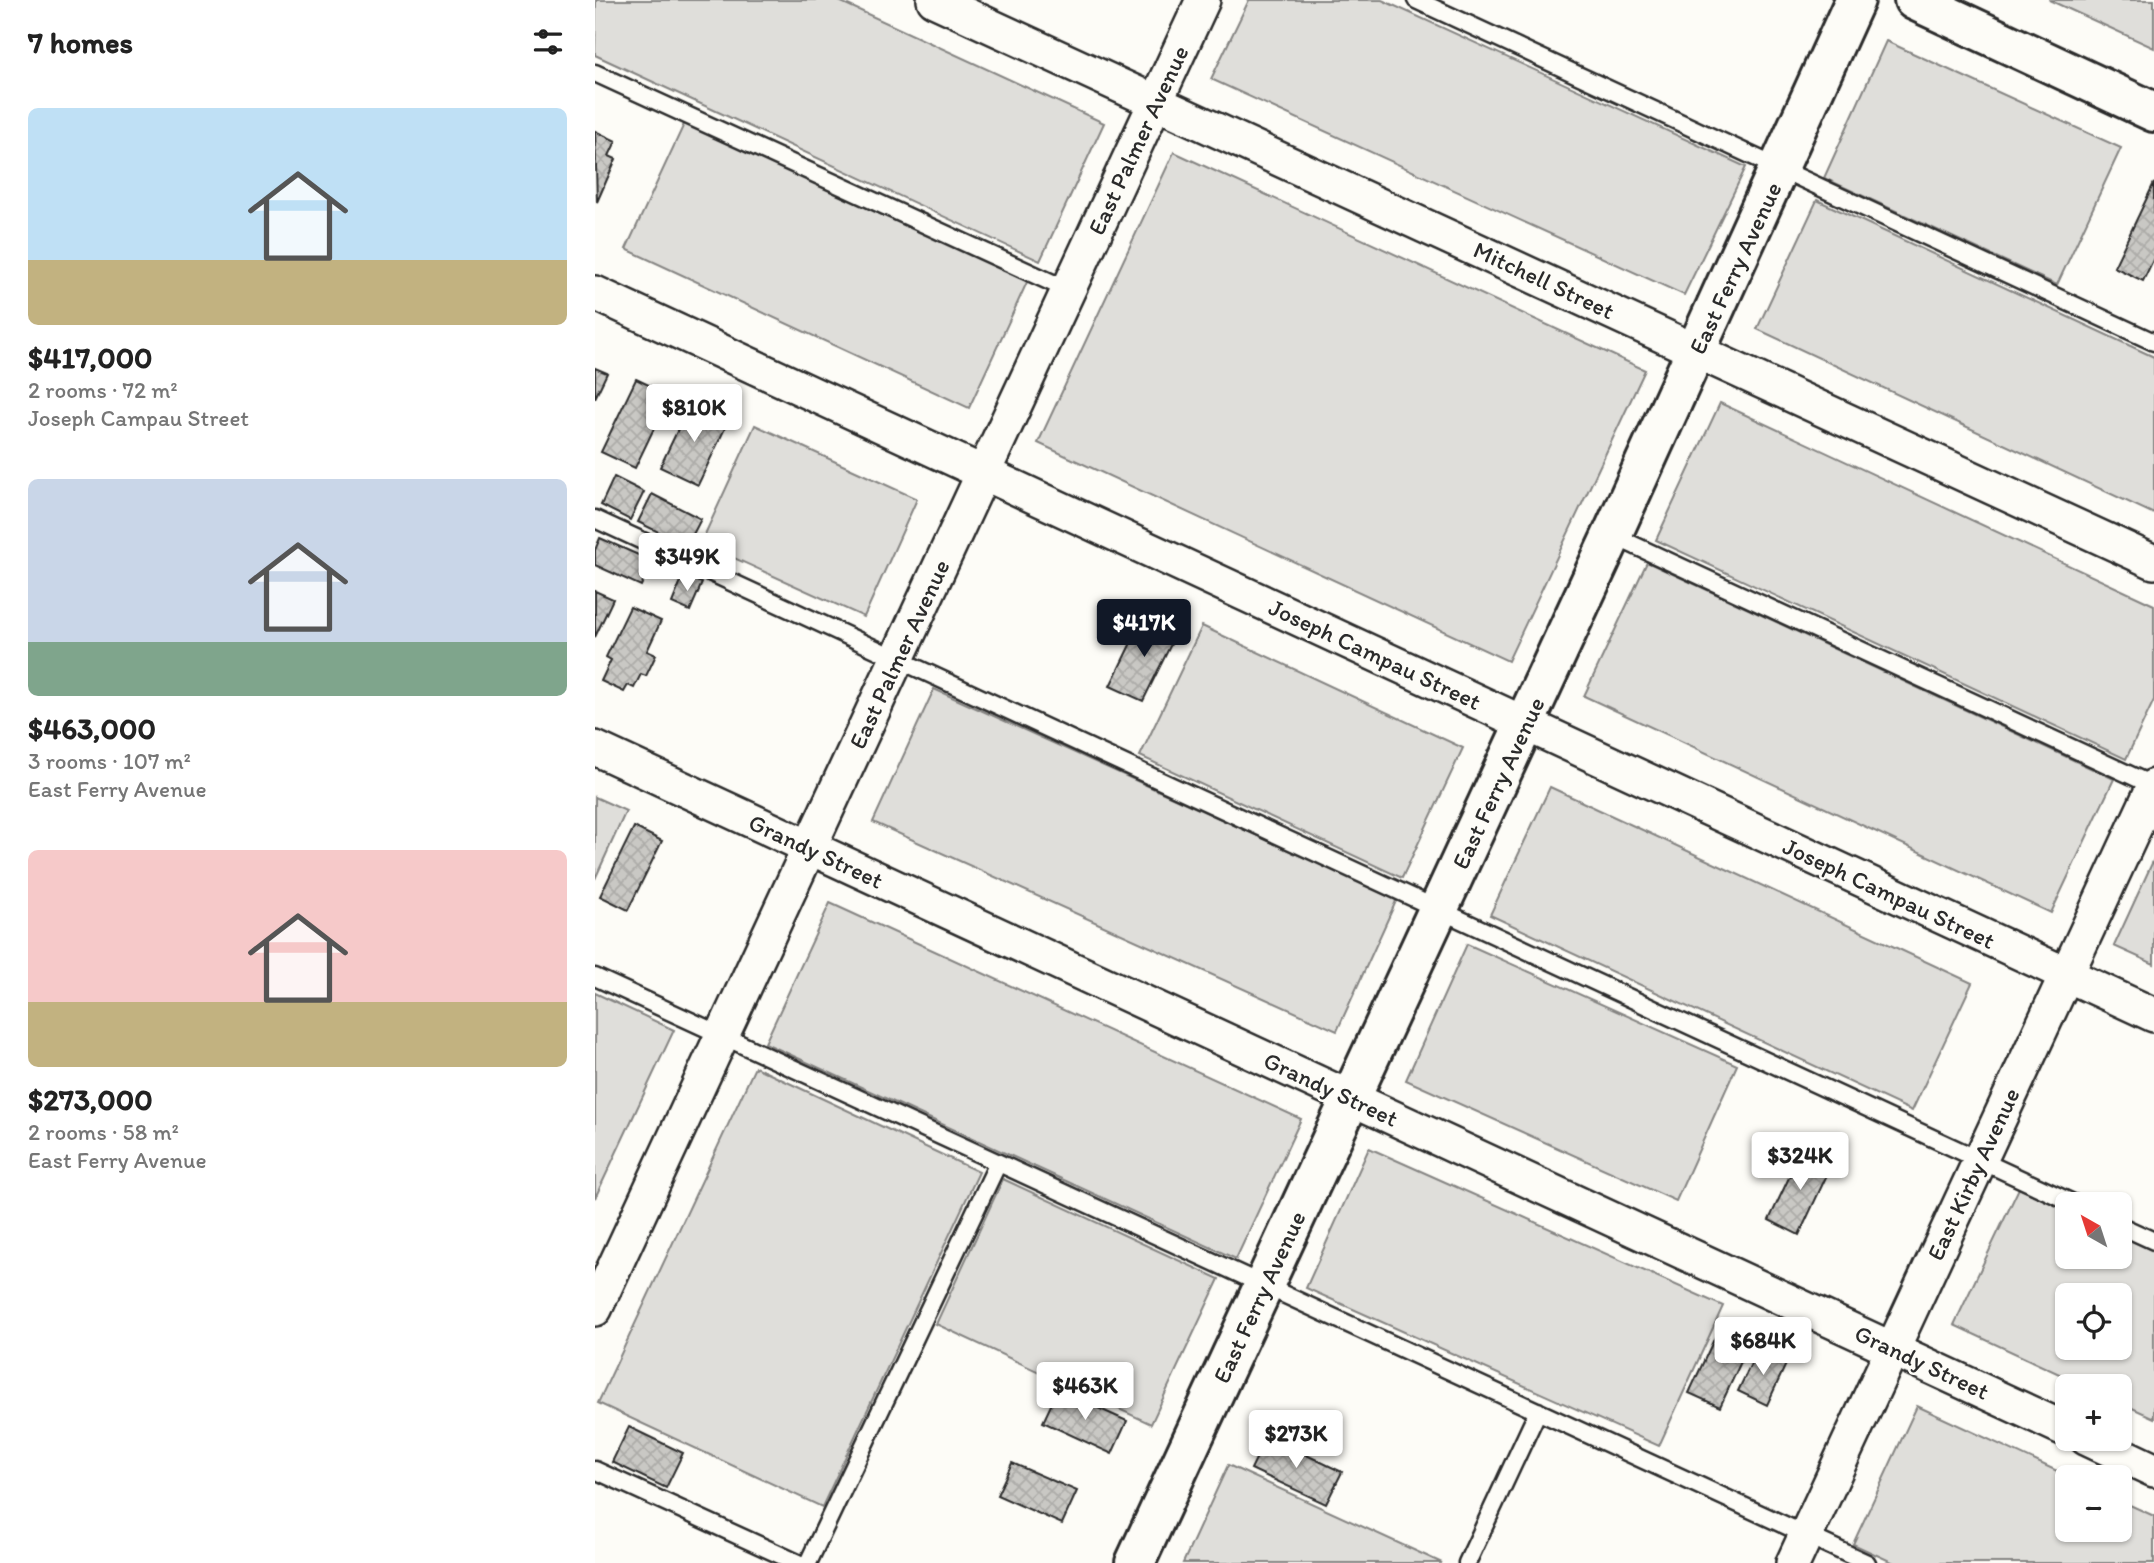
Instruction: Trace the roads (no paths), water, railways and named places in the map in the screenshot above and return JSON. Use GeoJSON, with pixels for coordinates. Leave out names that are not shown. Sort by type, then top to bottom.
{"type":"FeatureCollection","features":[{"type":"Feature","properties":{"kind":"street","name":"Mitchell Street"},"geometry":{"type":"LineString","coordinates":[[934,0],[2154,562]]}},
{"type":"Feature","properties":{"kind":"street","name":"East Palmer Avenue"},"geometry":{"type":"LineString","coordinates":[[595,1309],[1203,0]]}},
{"type":"Feature","properties":{"kind":"street","name":"East Ferry Avenue"},"geometry":{"type":"LineString","coordinates":[[1135,1563],[1525,724],[1855,0]]}},
{"type":"Feature","properties":{"kind":"street"},"geometry":{"type":"LineString","coordinates":[[1914,0],[2154,112]]}},
{"type":"Feature","properties":{"kind":"street","name":"Joseph Campau Street"},"geometry":{"type":"LineString","coordinates":[[595,293],[2154,1015]]}},
{"type":"Feature","properties":{"kind":"street","name":"Grandy Street"},"geometry":{"type":"LineString","coordinates":[[595,748],[2055,1424]]}},
{"type":"Feature","properties":{"kind":"street","name":"East Kirby Avenue"},"geometry":{"type":"LineString","coordinates":[[1800,1548],[2154,786]]}},
{"type":"Feature","properties":{"kind":"street"},"geometry":{"type":"LineString","coordinates":[[2114,1451],[2154,1470]]}},
{"type":"Feature","properties":{"kind":"lane"},"geometry":{"type":"LineString","coordinates":[[1416,0],[2154,342]]}},
{"type":"Feature","properties":{"kind":"lane"},"geometry":{"type":"LineString","coordinates":[[595,73],[1068,290]]}},
{"type":"Feature","properties":{"kind":"lane"},"geometry":{"type":"LineString","coordinates":[[595,519],[2055,1195]]}},
{"type":"Feature","properties":{"kind":"lane"},"geometry":{"type":"LineString","coordinates":[[1612,535],[2154,786]]}},
{"type":"Feature","properties":{"kind":"lane"},"geometry":{"type":"LineString","coordinates":[[595,977],[1538,1411],[1800,1548],[1867,1563]]}},
{"type":"Feature","properties":{"kind":"lane"},"geometry":{"type":"LineString","coordinates":[[808,1563],[998,1163]]}},
{"type":"Feature","properties":{"kind":"lane"},"geometry":{"type":"LineString","coordinates":[[2132,1230],[2154,1241]]}},
{"type":"Feature","properties":{"kind":"lane"},"geometry":{"type":"LineString","coordinates":[[1467,1563],[1538,1411]]}},
{"type":"Feature","properties":{"kind":"lane"},"geometry":{"type":"LineString","coordinates":[[595,1470],[798,1563]]}}]}
